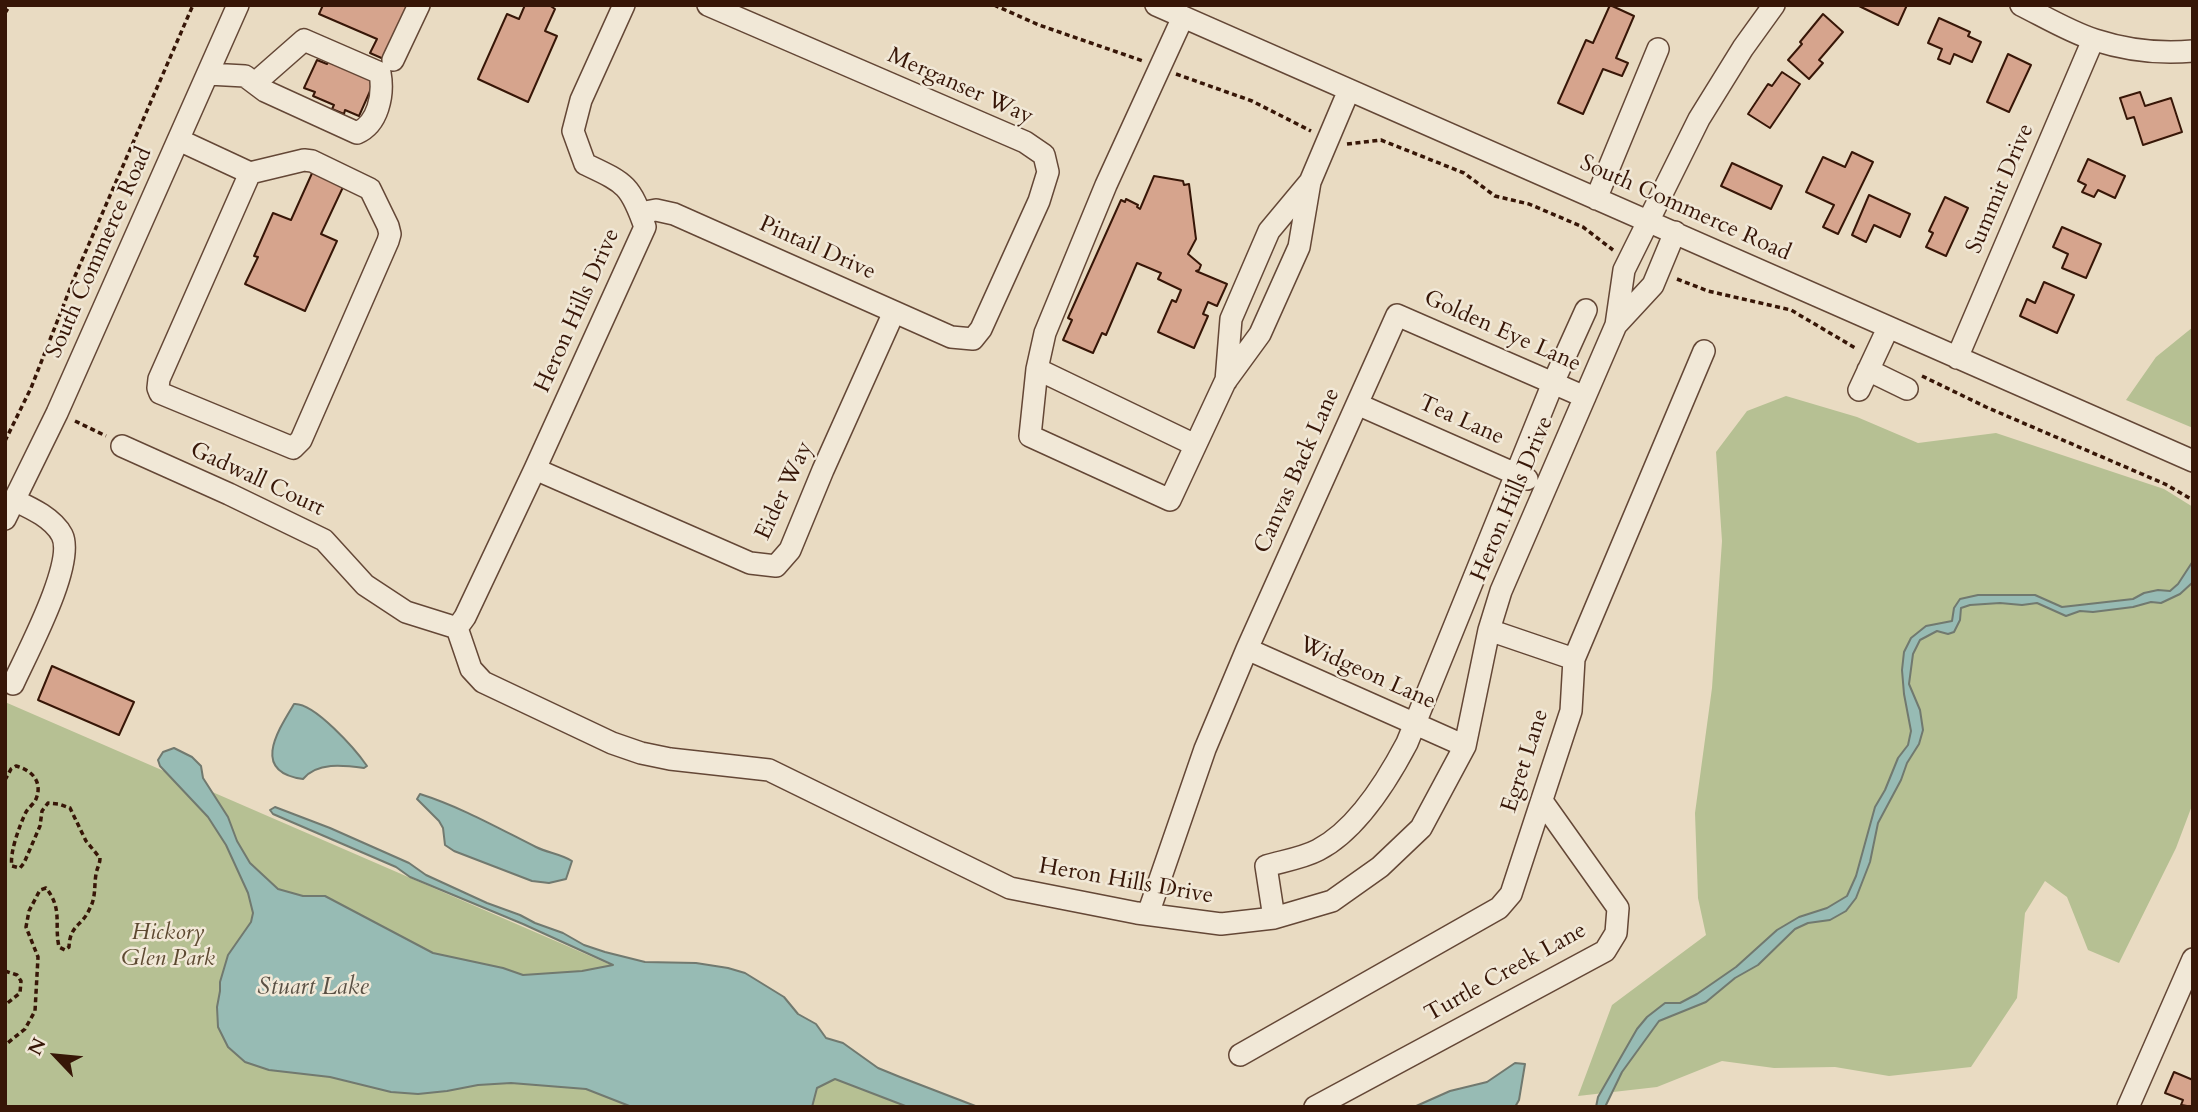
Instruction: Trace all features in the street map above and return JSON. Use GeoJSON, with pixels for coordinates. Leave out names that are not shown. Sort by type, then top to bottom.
{"type":"FeatureCollection","features":[{"type":"Feature","properties":{"kind":"street","name":"South Commerce Road"},"geometry":{"type":"LineString","coordinates":[[10,510],[58,413],[238,5]]}},
{"type":"Feature","properties":{"kind":"street"},"geometry":{"type":"LineString","coordinates":[[393,60],[419,5]]}},
{"type":"Feature","properties":{"kind":"street","name":"Heron Hills Drive"},"geometry":{"type":"LineString","coordinates":[[624,5],[581,100],[573,131],[585,164],[618,180],[635,197],[645,227],[535,469],[461,622],[471,669],[484,682],[612,743],[641,753],[670,759],[769,770],[1010,888],[1148,914],[1221,924],[1274,918],[1332,901],[1380,867],[1421,828],[1465,746],[1489,630],[1501,591],[1616,325],[1624,270],[1699,119],[1743,48],[1774,5]]}},
{"type":"Feature","properties":{"kind":"street","name":"Merganser Way"},"geometry":{"type":"LineString","coordinates":[[708,5],[1025,142],[1044,155],[1048,172],[1039,201],[981,329],[973,339]]}},
{"type":"Feature","properties":{"kind":"street","name":"South Commerce Road"},"geometry":{"type":"LineString","coordinates":[[1156,5],[2193,461]]}},
{"type":"Feature","properties":{"kind":"street"},"geometry":{"type":"LineString","coordinates":[[2021,5],[2094,40],[2130,48],[2193,51]]}},
{"type":"Feature","properties":{"kind":"street"},"geometry":{"type":"LineString","coordinates":[[1183,17],[1106,185],[1045,333],[1037,369],[1030,436],[1170,500],[1225,382],[1260,334],[1299,247],[1310,182],[1349,90]]}},
{"type":"Feature","properties":{"kind":"street"},"geometry":{"type":"LineString","coordinates":[[208,74],[245,75],[255,83],[265,91],[357,134],[367,129],[380,103],[382,83],[380,73],[304,40],[255,83]]}},
{"type":"Feature","properties":{"kind":"street","name":"Summit Drive"},"geometry":{"type":"LineString","coordinates":[[1957,358],[2094,40]]}},
{"type":"Feature","properties":{"kind":"street"},"geometry":{"type":"LineString","coordinates":[[1596,199],[1658,49]]}},
{"type":"Feature","properties":{"kind":"street"},"geometry":{"type":"LineString","coordinates":[[179,140],[250,173],[304,160],[312,161],[369,188],[389,231],[388,241],[301,440],[293,447],[160,393],[158,388],[159,379],[250,173]]}},
{"type":"Feature","properties":{"kind":"street"},"geometry":{"type":"LineString","coordinates":[[1225,382],[1231,319],[1269,231],[1310,182]]}},
{"type":"Feature","properties":{"kind":"street","name":"Pintail Drive"},"geometry":{"type":"LineString","coordinates":[[640,213],[656,210],[674,214],[951,337],[973,339]]}},
{"type":"Feature","properties":{"kind":"street","name":"Heron Hills Drive"},"geometry":{"type":"LineString","coordinates":[[1616,325],[1653,285],[1675,232]]}},
{"type":"Feature","properties":{"kind":"street"},"geometry":{"type":"LineString","coordinates":[[1274,918],[1266,866],[1318,851],[1343,832],[1368,805],[1407,743],[1553,383],[1586,310]]}},
{"type":"Feature","properties":{"kind":"street","name":"Eider Way"},"geometry":{"type":"LineString","coordinates":[[535,469],[750,563],[776,566],[790,550],[894,312]]}},
{"type":"Feature","properties":{"kind":"street","name":"Golden Eye Lane"},"geometry":{"type":"LineString","coordinates":[[1397,315],[1585,397]]}},
{"type":"Feature","properties":{"kind":"street","name":"Canvas Back Lane"},"geometry":{"type":"LineString","coordinates":[[1148,914],[1206,749],[1247,649],[1397,315]]}},
{"type":"Feature","properties":{"kind":"street"},"geometry":{"type":"LineString","coordinates":[[1859,390],[1888,328]]}},
{"type":"Feature","properties":{"kind":"street","name":"Egret Lane"},"geometry":{"type":"LineString","coordinates":[[1240,1055],[1499,908],[1511,894],[1571,711],[1574,659],[1704,351]]}},
{"type":"Feature","properties":{"kind":"street"},"geometry":{"type":"LineString","coordinates":[[1871,365],[1910,380]]}},
{"type":"Feature","properties":{"kind":"street"},"geometry":{"type":"LineString","coordinates":[[1037,369],[1195,445]]}},
{"type":"Feature","properties":{"kind":"street","name":"Tea Lane"},"geometry":{"type":"LineString","coordinates":[[1357,404],[1545,487]]}},
{"type":"Feature","properties":{"kind":"street","name":"Gadwall Court"},"geometry":{"type":"LineString","coordinates":[[122,446],[324,540],[365,585],[406,612],[442,625],[461,622]]}},
{"type":"Feature","properties":{"kind":"street"},"geometry":{"type":"LineString","coordinates":[[10,510],[34,509],[63,537],[63,566],[53,597],[13,684]]}},
{"type":"Feature","properties":{"kind":"street"},"geometry":{"type":"LineString","coordinates":[[1489,630],[1574,659]]}},
{"type":"Feature","properties":{"kind":"street","name":"Widgeon Lane"},"geometry":{"type":"LineString","coordinates":[[1247,649],[1465,746]]}},
{"type":"Feature","properties":{"kind":"street","name":"Turtle Creek Lane"},"geometry":{"type":"LineString","coordinates":[[1315,1107],[1605,951],[1616,933],[1618,908],[1542,801]]}},
{"type":"Feature","properties":{"kind":"street"},"geometry":{"type":"LineString","coordinates":[[2128,1107],[2193,959]]}},
{"type":"Feature","properties":{"kind":"path"},"geometry":{"type":"LineString","coordinates":[[5,13],[10,5]]}},
{"type":"Feature","properties":{"kind":"path"},"geometry":{"type":"LineString","coordinates":[[5,441],[31,388],[75,276],[193,5]]}},
{"type":"Feature","properties":{"kind":"path"},"geometry":{"type":"LineString","coordinates":[[994,5],[1039,25],[1252,101],[1329,139],[1348,144],[1381,140],[1464,173],[1495,196],[1529,204],[1583,227],[1615,251],[1631,256]]}},
{"type":"Feature","properties":{"kind":"path"},"geometry":{"type":"LineString","coordinates":[[1661,270],[1708,290],[1791,310],[1871,365]]}},
{"type":"Feature","properties":{"kind":"path"},"geometry":{"type":"LineString","coordinates":[[1910,380],[1986,407],[2165,484],[2193,500]]}},
{"type":"Feature","properties":{"kind":"path"},"geometry":{"type":"LineString","coordinates":[[58,413],[122,446]]}},
{"type":"Feature","properties":{"kind":"path"},"geometry":{"type":"LineString","coordinates":[[5,780],[16,766],[33,773],[37,781],[36,798],[26,812],[12,853],[12,866],[20,868],[24,863],[40,826],[42,811],[48,803],[70,808],[86,841],[100,858],[90,909],[70,933],[69,947],[65,950],[59,947],[54,898],[46,888],[40,890],[29,911],[26,927],[38,957],[35,1011],[25,1029],[5,1045]]}},
{"type":"Feature","properties":{"kind":"path"},"geometry":{"type":"LineString","coordinates":[[5,971],[17,975],[21,981],[20,993],[5,1005]]}},
{"type":"Feature","properties":{"kind":"green space"},"geometry":{"type":"Polygon","coordinates":[[[2193,327],[2193,428],[2126,400],[2156,357],[2193,327]]]}},
{"type":"Feature","properties":{"kind":"green space"},"geometry":{"type":"Polygon","coordinates":[[[1786,396],[1857,417],[1918,443],[1996,433],[2164,489],[2193,507],[2193,803],[2176,848],[2119,963],[2088,950],[2067,897],[2045,881],[2025,913],[2017,998],[1971,1067],[1889,1076],[1835,1067],[1774,1068],[1722,1061],[1657,1087],[1578,1096],[1612,1005],[1706,935],[1698,898],[1695,813],[1712,688],[1722,541],[1716,452],[1747,411],[1786,396]]]}},
{"type":"Feature","properties":{"kind":"green space","name":"Hickory Glen Park"},"geometry":{"type":"Polygon","coordinates":[[[5,702],[938,1107],[5,1107],[5,702]]]}},
{"type":"Feature","properties":{"kind":"water"},"geometry":{"type":"Polygon","coordinates":[[[2193,561],[2192,583],[2180,594],[2161,603],[2151,602],[2093,612],[2080,611],[2066,616],[2037,603],[1970,605],[1961,608],[1960,620],[1954,632],[1948,634],[1937,631],[1920,640],[1913,654],[1909,684],[1920,710],[1923,730],[1919,744],[1878,823],[1870,862],[1856,898],[1846,911],[1830,920],[1808,923],[1795,929],[1758,965],[1735,978],[1706,1002],[1659,1021],[1622,1072],[1605,1107],[1596,1107],[1598,1097],[1637,1029],[1647,1017],[1665,1003],[1680,1003],[1697,994],[1736,967],[1777,930],[1847,896],[1856,876],[1875,807],[1898,758],[1908,745],[1911,731],[1902,670],[1904,652],[1911,638],[1926,626],[1952,621],[1954,608],[1960,599],[1978,595],[2035,595],[2062,607],[2133,599],[2144,593],[2170,591],[2193,561]]]}},
{"type":"Feature","properties":{"kind":"water"},"geometry":{"type":"Polygon","coordinates":[[[294,704],[302,705],[323,719],[354,749],[367,766],[323,767],[303,779],[287,775],[277,768],[273,760],[273,749],[294,704]]]}},
{"type":"Feature","properties":{"kind":"water","name":"Stuart Lake"},"geometry":{"type":"Polygon","coordinates":[[[174,748],[192,757],[201,766],[203,778],[228,817],[237,841],[250,863],[278,889],[303,896],[325,896],[433,953],[523,975],[582,971],[613,965],[273,814],[270,810],[275,807],[409,863],[426,875],[563,933],[584,945],[645,962],[696,963],[745,973],[784,997],[798,1014],[816,1024],[826,1038],[843,1043],[878,1068],[978,1107],[908,1107],[835,1079],[817,1088],[812,1107],[632,1107],[586,1089],[511,1083],[418,1094],[391,1092],[330,1077],[269,1070],[245,1062],[228,1047],[218,1027],[217,1007],[220,982],[228,955],[251,922],[253,913],[248,893],[226,845],[208,817],[160,766],[158,760],[163,752],[174,748]]]}},
{"type":"Feature","properties":{"kind":"water"},"geometry":{"type":"Polygon","coordinates":[[[420,794],[465,811],[536,847],[572,861],[566,879],[549,883],[532,881],[454,851],[445,845],[443,828],[439,821],[417,799],[420,794]]]}},
{"type":"Feature","properties":{"kind":"water"},"geometry":{"type":"Polygon","coordinates":[[[1515,1063],[1525,1064],[1519,1100],[1515,1107],[1414,1107],[1450,1091],[1487,1082],[1515,1063]]]}},
{"type":"Feature","properties":{"kind":"building"},"geometry":{"type":"Polygon","coordinates":[[[323,5],[410,5],[386,60],[370,53],[377,39],[319,14],[323,5]]]}},
{"type":"Feature","properties":{"kind":"building"},"geometry":{"type":"Polygon","coordinates":[[[525,5],[549,5],[555,9],[545,31],[557,36],[528,102],[478,79],[507,14],[519,19],[525,5]]]}},
{"type":"Feature","properties":{"kind":"building"},"geometry":{"type":"Polygon","coordinates":[[[1610,5],[1634,16],[1616,58],[1628,63],[1622,76],[1603,69],[1583,114],[1558,103],[1586,40],[1593,43],[1610,5]]]}},
{"type":"Feature","properties":{"kind":"building"},"geometry":{"type":"Polygon","coordinates":[[[1857,5],[1907,5],[1898,25],[1857,5]]]}},
{"type":"Feature","properties":{"kind":"building"},"geometry":{"type":"Polygon","coordinates":[[[1823,14],[1843,32],[1819,60],[1823,63],[1809,79],[1788,60],[1823,14]]]}},
{"type":"Feature","properties":{"kind":"building"},"geometry":{"type":"Polygon","coordinates":[[[1939,18],[1970,32],[1968,36],[1981,42],[1972,62],[1954,54],[1950,64],[1938,59],[1942,49],[1928,43],[1939,18]]]}},
{"type":"Feature","properties":{"kind":"building"},"geometry":{"type":"Polygon","coordinates":[[[2008,54],[2031,65],[2009,112],[1987,102],[2008,54]]]}},
{"type":"Feature","properties":{"kind":"building"},"geometry":{"type":"Polygon","coordinates":[[[317,60],[327,64],[329,60],[375,80],[359,116],[345,110],[344,114],[332,109],[334,105],[313,96],[315,92],[304,88],[317,60]]]}},
{"type":"Feature","properties":{"kind":"building"},"geometry":{"type":"Polygon","coordinates":[[[1782,72],[1800,84],[1770,128],[1748,114],[1768,84],[1772,86],[1782,72]]]}},
{"type":"Feature","properties":{"kind":"building"},"geometry":{"type":"Polygon","coordinates":[[[2140,92],[2145,106],[2171,98],[2182,132],[2143,145],[2134,117],[2127,119],[2120,98],[2140,92]]]}},
{"type":"Feature","properties":{"kind":"building"},"geometry":{"type":"Polygon","coordinates":[[[1852,152],[1873,162],[1838,234],[1823,227],[1834,205],[1806,192],[1823,157],[1845,167],[1852,152]]]}},
{"type":"Feature","properties":{"kind":"building"},"geometry":{"type":"Polygon","coordinates":[[[2088,159],[2125,176],[2115,198],[2098,190],[2094,197],[2082,192],[2086,185],[2078,181],[2088,159]]]}},
{"type":"Feature","properties":{"kind":"building"},"geometry":{"type":"Polygon","coordinates":[[[1732,163],[1782,186],[1771,209],[1721,186],[1732,163]]]}},
{"type":"Feature","properties":{"kind":"building"},"geometry":{"type":"Polygon","coordinates":[[[313,171],[344,185],[321,234],[337,241],[305,311],[245,284],[258,257],[254,256],[273,213],[291,220],[313,171]]]}},
{"type":"Feature","properties":{"kind":"building"},"geometry":{"type":"Polygon","coordinates":[[[1154,176],[1189,184],[1196,239],[1188,254],[1201,265],[1196,271],[1227,284],[1217,306],[1208,302],[1203,314],[1208,316],[1194,348],[1158,332],[1172,300],[1176,302],[1181,290],[1158,279],[1161,273],[1137,263],[1106,335],[1102,333],[1093,353],[1063,340],[1072,320],[1068,318],[1121,200],[1125,202],[1126,199],[1140,209],[1154,176]]]}},
{"type":"Feature","properties":{"kind":"building"},"geometry":{"type":"Polygon","coordinates":[[[1869,195],[1910,214],[1900,237],[1874,225],[1866,242],[1852,235],[1869,195]]]}},
{"type":"Feature","properties":{"kind":"building"},"geometry":{"type":"Polygon","coordinates":[[[1945,197],[1968,208],[1946,256],[1926,247],[1933,233],[1929,231],[1945,197]]]}},
{"type":"Feature","properties":{"kind":"building"},"geometry":{"type":"Polygon","coordinates":[[[2062,227],[2101,244],[2086,278],[2062,268],[2068,254],[2053,247],[2062,227]]]}},
{"type":"Feature","properties":{"kind":"building"},"geometry":{"type":"Polygon","coordinates":[[[2044,282],[2074,295],[2057,333],[2020,316],[2027,299],[2035,303],[2044,282]]]}},
{"type":"Feature","properties":{"kind":"building"},"geometry":{"type":"Polygon","coordinates":[[[52,666],[134,702],[119,735],[38,700],[52,666]]]}},
{"type":"Feature","properties":{"kind":"building"},"geometry":{"type":"Polygon","coordinates":[[[2174,1072],[2193,1080],[2193,1107],[2181,1105],[2183,1100],[2165,1093],[2174,1072]]]}}]}
